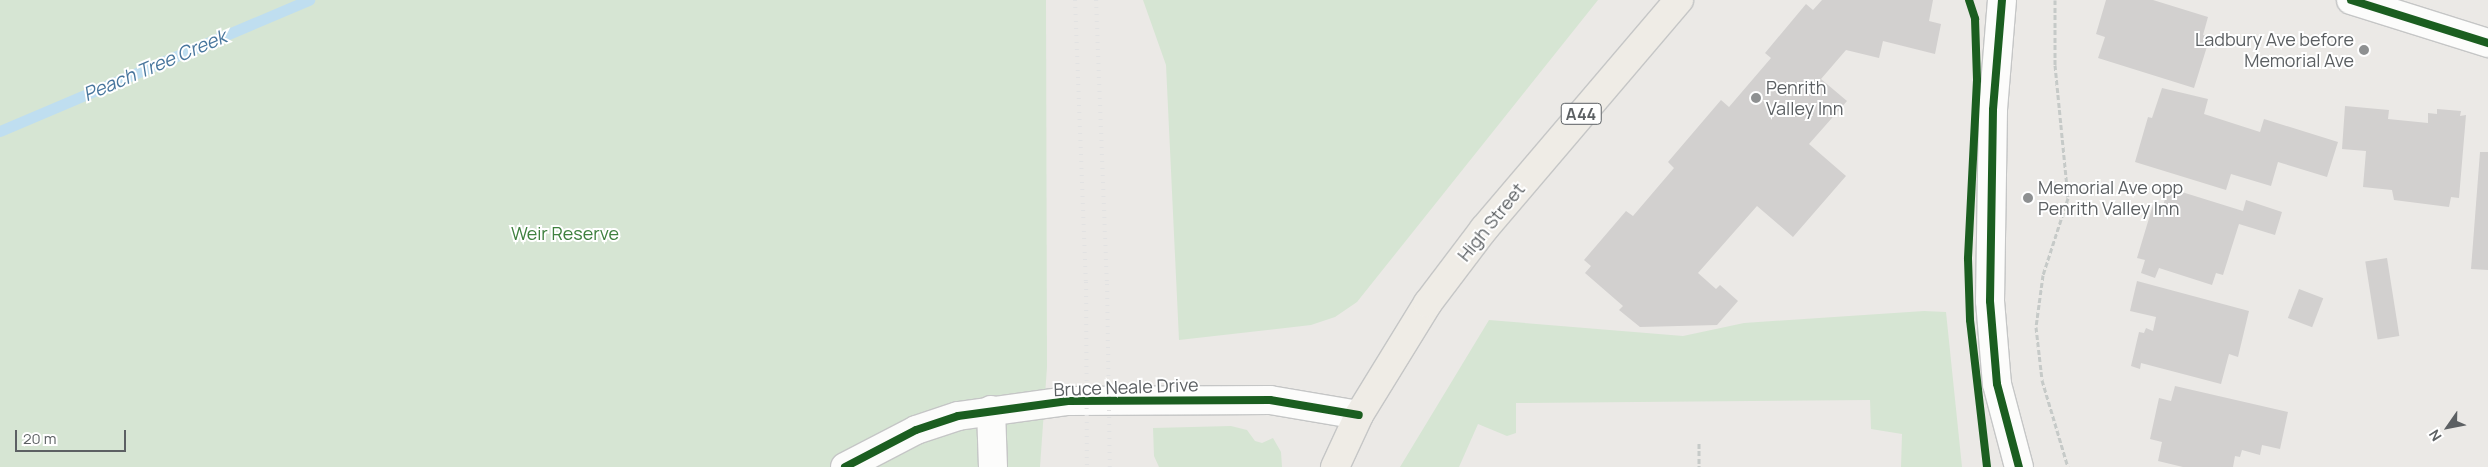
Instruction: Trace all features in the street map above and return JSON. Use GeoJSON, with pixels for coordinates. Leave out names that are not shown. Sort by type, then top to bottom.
{"type":"FeatureCollection","features":[{"type":"Feature","properties":{"kind":"highway","name":"High Street"},"geometry":{"type":"LineString","coordinates":[[1335,467],[1359,415],[1428,303],[1484,229],[1679,0]]}},
{"type":"Feature","properties":{"kind":"street"},"geometry":{"type":"LineString","coordinates":[[2002,0],[1993,110],[1990,309],[1997,384],[2019,467]]}},
{"type":"Feature","properties":{"kind":"street"},"geometry":{"type":"LineString","coordinates":[[2351,0],[2488,43]]}},
{"type":"Feature","properties":{"kind":"street","name":"Bruce Neale Drive"},"geometry":{"type":"LineString","coordinates":[[845,467],[916,430],[991,410],[1068,401],[1270,400],[1359,415]]}},
{"type":"Feature","properties":{"kind":"street"},"geometry":{"type":"LineString","coordinates":[[991,410],[994,467]]}},
{"type":"Feature","properties":{"kind":"path"},"geometry":{"type":"LineString","coordinates":[[2055,0],[2055,65],[2068,198],[2043,274],[2036,327],[2042,380],[2068,467]]}},
{"type":"Feature","properties":{"kind":"path"},"geometry":{"type":"LineString","coordinates":[[1699,443],[1699,467]]}},
{"type":"Feature","properties":{"kind":"green space","name":"Weir Reserve"},"geometry":{"type":"Polygon","coordinates":[[[0,0],[1046,0],[1047,367],[1040,467],[0,467],[0,0]]]}},
{"type":"Feature","properties":{"kind":"green space"},"geometry":{"type":"Polygon","coordinates":[[[1143,0],[1598,0],[1357,302],[1335,317],[1311,325],[1179,340],[1166,65],[1143,0]]]}},
{"type":"Feature","properties":{"kind":"green space"},"geometry":{"type":"Polygon","coordinates":[[[1924,311],[1946,312],[1962,467],[1901,467],[1902,434],[1871,429],[1870,400],[1516,403],[1516,433],[1507,436],[1478,424],[1459,467],[1400,467],[1489,320],[1683,336],[1744,323],[1924,311]]]}},
{"type":"Feature","properties":{"kind":"green space"},"geometry":{"type":"Polygon","coordinates":[[[1231,426],[1247,430],[1255,441],[1262,443],[1273,438],[1281,452],[1282,467],[1159,467],[1154,456],[1153,428],[1231,426]]]}},
{"type":"Feature","properties":{"kind":"building","name":"Penrith Valley Inn"},"geometry":{"type":"Polygon","coordinates":[[[1822,0],[1933,0],[1929,21],[1941,24],[1935,54],[1883,41],[1879,58],[1846,50],[1821,79],[1847,101],[1809,144],[1846,176],[1793,237],[1757,206],[1698,273],[1716,289],[1720,285],[1738,301],[1717,325],[1640,327],[1619,310],[1623,306],[1585,273],[1591,266],[1584,260],[1626,211],[1633,216],[1674,168],[1668,162],[1721,100],[1729,107],[1771,58],[1765,53],[1806,4],[1813,10],[1822,0]]]}},
{"type":"Feature","properties":{"kind":"building"},"geometry":{"type":"Polygon","coordinates":[[[2106,0],[2153,0],[2208,17],[2203,35],[2210,37],[2194,88],[2098,58],[2105,37],[2096,34],[2106,0]]]}},
{"type":"Feature","properties":{"kind":"building"},"geometry":{"type":"Polygon","coordinates":[[[2162,88],[2208,99],[2204,114],[2260,132],[2264,119],[2338,142],[2327,177],[2278,162],[2271,186],[2231,174],[2226,190],[2135,162],[2148,117],[2152,118],[2162,88]]]}},
{"type":"Feature","properties":{"kind":"building"},"geometry":{"type":"Polygon","coordinates":[[[2345,106],[2389,110],[2388,119],[2428,123],[2428,113],[2437,114],[2437,109],[2461,111],[2460,116],[2466,115],[2459,198],[2451,197],[2449,207],[2394,200],[2392,190],[2363,187],[2366,151],[2342,149],[2345,106]]]}},
{"type":"Feature","properties":{"kind":"building"},"geometry":{"type":"Polygon","coordinates":[[[2480,152],[2488,152],[2488,270],[2471,269],[2480,152]]]}},
{"type":"Feature","properties":{"kind":"building"},"geometry":{"type":"Polygon","coordinates":[[[2169,188],[2243,211],[2246,200],[2282,212],[2275,235],[2239,224],[2223,275],[2216,273],[2212,285],[2159,268],[2155,278],[2141,273],[2145,260],[2137,258],[2153,205],[2162,208],[2169,188]]]}},
{"type":"Feature","properties":{"kind":"building"},"geometry":{"type":"Polygon","coordinates":[[[2387,258],[2399,336],[2378,339],[2365,261],[2387,258]]]}},
{"type":"Feature","properties":{"kind":"building"},"geometry":{"type":"Polygon","coordinates":[[[2137,281],[2249,311],[2238,357],[2229,354],[2221,384],[2141,363],[2140,369],[2131,366],[2139,332],[2144,333],[2146,328],[2153,331],[2156,317],[2130,311],[2137,281]]]}},
{"type":"Feature","properties":{"kind":"building"},"geometry":{"type":"Polygon","coordinates":[[[2299,289],[2323,298],[2312,327],[2288,318],[2299,289]]]}},
{"type":"Feature","properties":{"kind":"building"},"geometry":{"type":"Polygon","coordinates":[[[2175,386],[2288,412],[2280,449],[2262,445],[2260,455],[2242,450],[2240,457],[2235,456],[2233,467],[2183,467],[2158,461],[2162,442],[2150,439],[2159,398],[2171,401],[2175,386]]]}},
{"type":"Feature","properties":{"kind":"waterway","name":"Peach Tree Creek"},"geometry":{"type":"LineString","coordinates":[[0,131],[309,0]]}},
{"type":"Feature","properties":{"kind":"railway"},"geometry":{"type":"LineString","coordinates":[[1075,0],[1086,282],[1087,467]]}},
{"type":"Feature","properties":{"kind":"railway"},"geometry":{"type":"LineString","coordinates":[[1096,0],[1107,284],[1110,467]]}},
{"type":"Feature","properties":{"kind":"cycle path"},"geometry":{"type":"LineString","coordinates":[[1969,0],[1975,19],[1977,80],[1968,259],[1970,320],[1987,467]]}},
{"type":"Feature","properties":{"kind":"cycle path"},"geometry":{"type":"LineString","coordinates":[[2002,0],[1993,110],[1990,301],[1997,384],[2019,467]]}},
{"type":"Feature","properties":{"kind":"cycle path"},"geometry":{"type":"LineString","coordinates":[[2351,0],[2488,43]]}},
{"type":"Feature","properties":{"kind":"cycle path"},"geometry":{"type":"LineString","coordinates":[[845,467],[916,430],[958,416],[1068,401],[1270,400],[1359,415]]}},
{"type":"Feature","properties":{"kind":"place","name":"Ladbury Ave before Memorial Ave"},"geometry":{"type":"Point","coordinates":[2364,50]}},
{"type":"Feature","properties":{"kind":"place","name":"Penrith Valley Inn"},"geometry":{"type":"Point","coordinates":[1756,98]}},
{"type":"Feature","properties":{"kind":"place","name":"Memorial Ave opp Penrith Valley Inn"},"geometry":{"type":"Point","coordinates":[2028,198]}}]}
